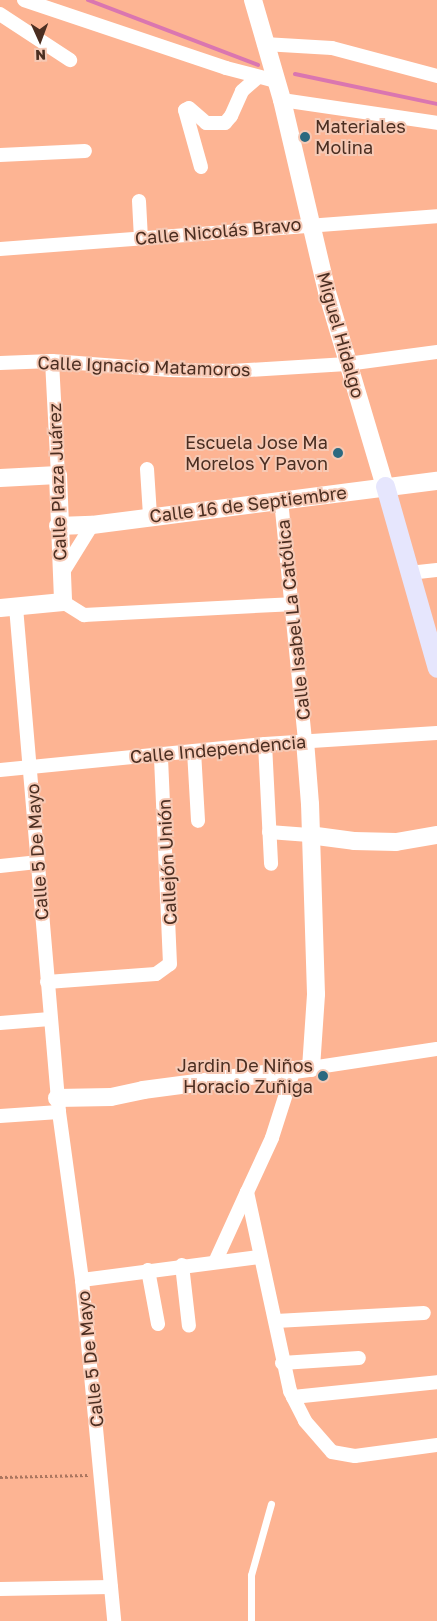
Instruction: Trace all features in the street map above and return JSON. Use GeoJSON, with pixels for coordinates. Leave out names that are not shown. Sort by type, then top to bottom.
{"type":"FeatureCollection","features":[{"type":"Feature","properties":{"kind":"main road","name":"Miguel Hidalgo"},"geometry":{"type":"LineString","coordinates":[[385,486],[437,668]]}},
{"type":"Feature","properties":{"kind":"street"},"geometry":{"type":"LineString","coordinates":[[24,0],[258,78],[276,81]]}},
{"type":"Feature","properties":{"kind":"street","name":"Miguel Hidalgo"},"geometry":{"type":"LineString","coordinates":[[253,0],[264,44],[282,100],[327,292],[385,486]]}},
{"type":"Feature","properties":{"kind":"street"},"geometry":{"type":"LineString","coordinates":[[0,14],[70,60]]}},
{"type":"Feature","properties":{"kind":"street"},"geometry":{"type":"LineString","coordinates":[[264,44],[332,48],[437,76]]}},
{"type":"Feature","properties":{"kind":"street"},"geometry":{"type":"LineString","coordinates":[[201,167],[186,109],[206,123],[225,123],[242,91],[258,78]]}},
{"type":"Feature","properties":{"kind":"street"},"geometry":{"type":"LineString","coordinates":[[282,100],[437,123]]}},
{"type":"Feature","properties":{"kind":"street"},"geometry":{"type":"LineString","coordinates":[[0,155],[85,151]]}},
{"type":"Feature","properties":{"kind":"street"},"geometry":{"type":"LineString","coordinates":[[138,201],[141,238]]}},
{"type":"Feature","properties":{"kind":"street","name":"Calle Nicolás Bravo"},"geometry":{"type":"LineString","coordinates":[[0,249],[312,223],[437,216]]}},
{"type":"Feature","properties":{"kind":"street","name":"Calle Ignacio Matamoros"},"geometry":{"type":"LineString","coordinates":[[0,363],[52,361],[205,371],[347,364],[437,352]]}},
{"type":"Feature","properties":{"kind":"street","name":"Calle Plaza Juárez"},"geometry":{"type":"LineString","coordinates":[[52,361],[58,474],[58,526],[63,602]]}},
{"type":"Feature","properties":{"kind":"street"},"geometry":{"type":"LineString","coordinates":[[147,469],[150,516]]}},
{"type":"Feature","properties":{"kind":"street"},"geometry":{"type":"LineString","coordinates":[[0,478],[58,474]]}},
{"type":"Feature","properties":{"kind":"street","name":"Calle 16 de Septiembre"},"geometry":{"type":"LineString","coordinates":[[58,526],[92,525],[385,486],[437,481]]}},
{"type":"Feature","properties":{"kind":"street","name":"Calle Isabel La Católica"},"geometry":{"type":"LineString","coordinates":[[281,500],[305,741]]}},
{"type":"Feature","properties":{"kind":"street"},"geometry":{"type":"LineString","coordinates":[[61,575],[92,525]]}},
{"type":"Feature","properties":{"kind":"street"},"geometry":{"type":"LineString","coordinates":[[409,573],[437,570]]}},
{"type":"Feature","properties":{"kind":"street"},"geometry":{"type":"LineString","coordinates":[[8,607],[63,602],[80,615],[291,604]]}},
{"type":"Feature","properties":{"kind":"street","name":"Calle 5 De Mayo"},"geometry":{"type":"LineString","coordinates":[[8,607],[31,767],[37,862],[58,1105],[82,1280],[102,1474],[114,1621]]}},
{"type":"Feature","properties":{"kind":"street","name":"Calle Independencia"},"geometry":{"type":"LineString","coordinates":[[0,770],[265,744],[437,733]]}},
{"type":"Feature","properties":{"kind":"street"},"geometry":{"type":"LineString","coordinates":[[305,741],[310,804],[309,835],[316,994],[311,1068]]}},
{"type":"Feature","properties":{"kind":"street"},"geometry":{"type":"LineString","coordinates":[[265,744],[270,864]]}},
{"type":"Feature","properties":{"kind":"street"},"geometry":{"type":"LineString","coordinates":[[194,751],[198,821]]}},
{"type":"Feature","properties":{"kind":"street","name":"Callejón Unión"},"geometry":{"type":"LineString","coordinates":[[47,982],[156,974],[168,968],[172,956],[161,755]]}},
{"type":"Feature","properties":{"kind":"street"},"geometry":{"type":"LineString","coordinates":[[269,832],[354,841],[396,842],[437,835]]}},
{"type":"Feature","properties":{"kind":"street"},"geometry":{"type":"LineString","coordinates":[[0,866],[37,862]]}},
{"type":"Feature","properties":{"kind":"street"},"geometry":{"type":"LineString","coordinates":[[0,1023],[50,1019]]}},
{"type":"Feature","properties":{"kind":"street"},"geometry":{"type":"LineString","coordinates":[[0,1116],[143,1090],[293,1072],[437,1049]]}},
{"type":"Feature","properties":{"kind":"street"},"geometry":{"type":"LineString","coordinates":[[216,1260],[272,1138],[293,1072]]}},
{"type":"Feature","properties":{"kind":"street"},"geometry":{"type":"LineString","coordinates":[[247,1192],[260,1257],[276,1321],[282,1363],[293,1397],[305,1421],[332,1452],[355,1456],[437,1445]]}},
{"type":"Feature","properties":{"kind":"street"},"geometry":{"type":"LineString","coordinates":[[82,1280],[216,1260],[260,1257]]}},
{"type":"Feature","properties":{"kind":"street"},"geometry":{"type":"LineString","coordinates":[[182,1265],[189,1326]]}},
{"type":"Feature","properties":{"kind":"street"},"geometry":{"type":"LineString","coordinates":[[148,1270],[158,1324]]}},
{"type":"Feature","properties":{"kind":"street"},"geometry":{"type":"LineString","coordinates":[[276,1321],[424,1313]]}},
{"type":"Feature","properties":{"kind":"street"},"geometry":{"type":"LineString","coordinates":[[282,1363],[359,1358]]}},
{"type":"Feature","properties":{"kind":"street"},"geometry":{"type":"LineString","coordinates":[[293,1397],[437,1382]]}},
{"type":"Feature","properties":{"kind":"street"},"geometry":{"type":"LineString","coordinates":[[0,1588],[111,1587]]}},
{"type":"Feature","properties":{"kind":"lane"},"geometry":{"type":"LineString","coordinates":[[251,1621],[251,1575],[272,1504]]}},
{"type":"Feature","properties":{"kind":"path"},"geometry":{"type":"LineString","coordinates":[[0,1477],[102,1474]]}},
{"type":"Feature","properties":{"kind":"waterway"},"geometry":{"type":"LineString","coordinates":[[88,0],[258,65]]}},
{"type":"Feature","properties":{"kind":"waterway"},"geometry":{"type":"LineString","coordinates":[[295,74],[437,104]]}},
{"type":"Feature","properties":{"kind":"place","name":"Materiales Molina"},"geometry":{"type":"Point","coordinates":[305,137]}},
{"type":"Feature","properties":{"kind":"place","name":"Escuela Jose Ma Morelos Y Pavon"},"geometry":{"type":"Point","coordinates":[338,453]}},
{"type":"Feature","properties":{"kind":"place","name":"Jardin De Niños Horacio Zuñiga"},"geometry":{"type":"Point","coordinates":[323,1076]}}]}
